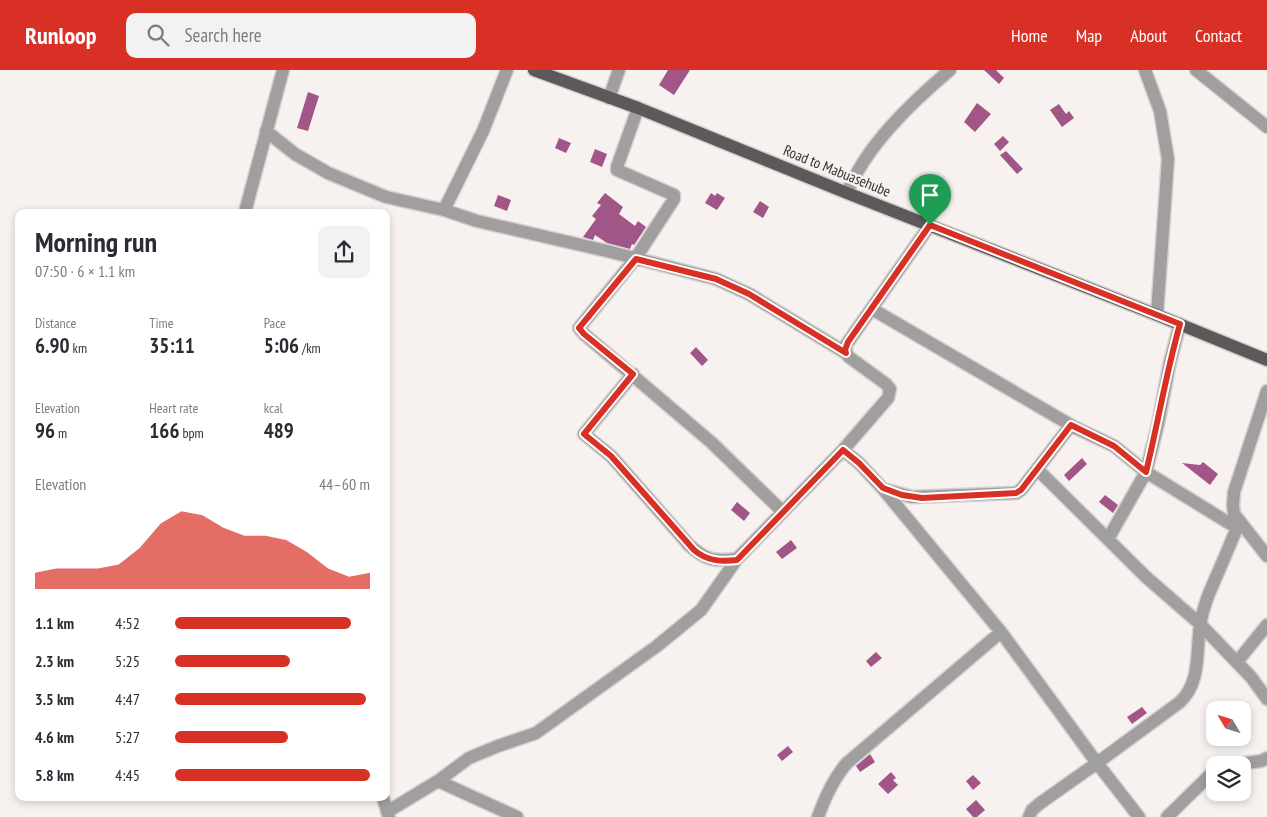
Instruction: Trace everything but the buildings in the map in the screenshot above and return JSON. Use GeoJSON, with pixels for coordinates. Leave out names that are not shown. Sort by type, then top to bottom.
{"type":"FeatureCollection","features":[{"type":"Feature","properties":{"kind":"main road","name":"Road to Mabuasehube"},"geometry":{"type":"LineString","coordinates":[[534,70],[638,108],[1267,360]]}},
{"type":"Feature","properties":{"kind":"street"},"geometry":{"type":"LineString","coordinates":[[246,209],[283,70]]}},
{"type":"Feature","properties":{"kind":"street"},"geometry":{"type":"LineString","coordinates":[[444,210],[483,131],[507,70]]}},
{"type":"Feature","properties":{"kind":"street"},"geometry":{"type":"LineString","coordinates":[[609,98],[619,70]]}},
{"type":"Feature","properties":{"kind":"street"},"geometry":{"type":"LineString","coordinates":[[847,193],[854,176],[876,145],[950,70]]}},
{"type":"Feature","properties":{"kind":"street"},"geometry":{"type":"LineString","coordinates":[[1145,70],[1160,111],[1168,159],[1157,315]]}},
{"type":"Feature","properties":{"kind":"street"},"geometry":{"type":"LineString","coordinates":[[1196,70],[1267,127]]}},
{"type":"Feature","properties":{"kind":"street"},"geometry":{"type":"LineString","coordinates":[[638,108],[617,170],[674,195],[674,199],[636,259],[579,328],[712,443],[782,511]]}},
{"type":"Feature","properties":{"kind":"street"},"geometry":{"type":"LineString","coordinates":[[266,131],[303,159],[328,174],[386,197],[716,279],[749,294],[846,353],[886,384],[890,390],[890,394],[884,403],[843,450],[782,511],[737,560],[700,610],[657,646],[533,736],[484,751],[451,770],[388,815],[384,801]]}},
{"type":"Feature","properties":{"kind":"street"},"geometry":{"type":"LineString","coordinates":[[846,353],[845,350],[848,342],[930,225]]}},
{"type":"Feature","properties":{"kind":"street"},"geometry":{"type":"LineString","coordinates":[[872,309],[1071,425],[1114,446],[1146,472],[1238,524],[1267,556]]}},
{"type":"Feature","properties":{"kind":"street"},"geometry":{"type":"LineString","coordinates":[[1108,538],[1146,472],[1180,324]]}},
{"type":"Feature","properties":{"kind":"street"},"geometry":{"type":"LineString","coordinates":[[633,374],[584,434],[611,456],[689,545],[701,556],[715,560],[737,560]]}},
{"type":"Feature","properties":{"kind":"street"},"geometry":{"type":"LineString","coordinates":[[1029,817],[1032,810],[1039,804],[1097,764],[1180,702],[1190,690],[1196,670],[1200,624],[1207,595],[1238,524],[1232,505],[1234,492],[1267,391]]}},
{"type":"Feature","properties":{"kind":"street"},"geometry":{"type":"LineString","coordinates":[[883,488],[912,497],[980,494],[1010,495],[1021,490],[1071,425]]}},
{"type":"Feature","properties":{"kind":"street"},"geometry":{"type":"LineString","coordinates":[[843,450],[859,463],[883,488],[1001,632],[1097,764],[1139,817]]}},
{"type":"Feature","properties":{"kind":"street"},"geometry":{"type":"LineString","coordinates":[[1037,469],[1146,576],[1200,624],[1237,662],[1267,699]]}},
{"type":"Feature","properties":{"kind":"street"},"geometry":{"type":"LineString","coordinates":[[1237,662],[1267,625]]}},
{"type":"Feature","properties":{"kind":"street"},"geometry":{"type":"LineString","coordinates":[[818,817],[827,792],[838,773],[847,763],[1001,632]]}},
{"type":"Feature","properties":{"kind":"street"},"geometry":{"type":"LineString","coordinates":[[1251,762],[1267,758]]}},
{"type":"Feature","properties":{"kind":"street"},"geometry":{"type":"LineString","coordinates":[[1167,817],[1206,779]]}},
{"type":"Feature","properties":{"kind":"street"},"geometry":{"type":"LineString","coordinates":[[438,781],[517,817]]}},
{"type":"Feature","properties":{"kind":"route"},"geometry":{"type":"LineString","coordinates":[[930,225],[1180,324],[1146,472],[1114,446],[1071,425],[1021,490],[1016,493],[1010,495],[980,494],[922,498],[902,495],[883,488],[859,463],[843,450],[782,511],[737,560],[722,561],[704,558],[694,550],[611,456],[584,434],[633,374],[579,328],[636,259],[716,279],[749,294],[846,353],[845,350],[848,342],[930,225]]}}]}
